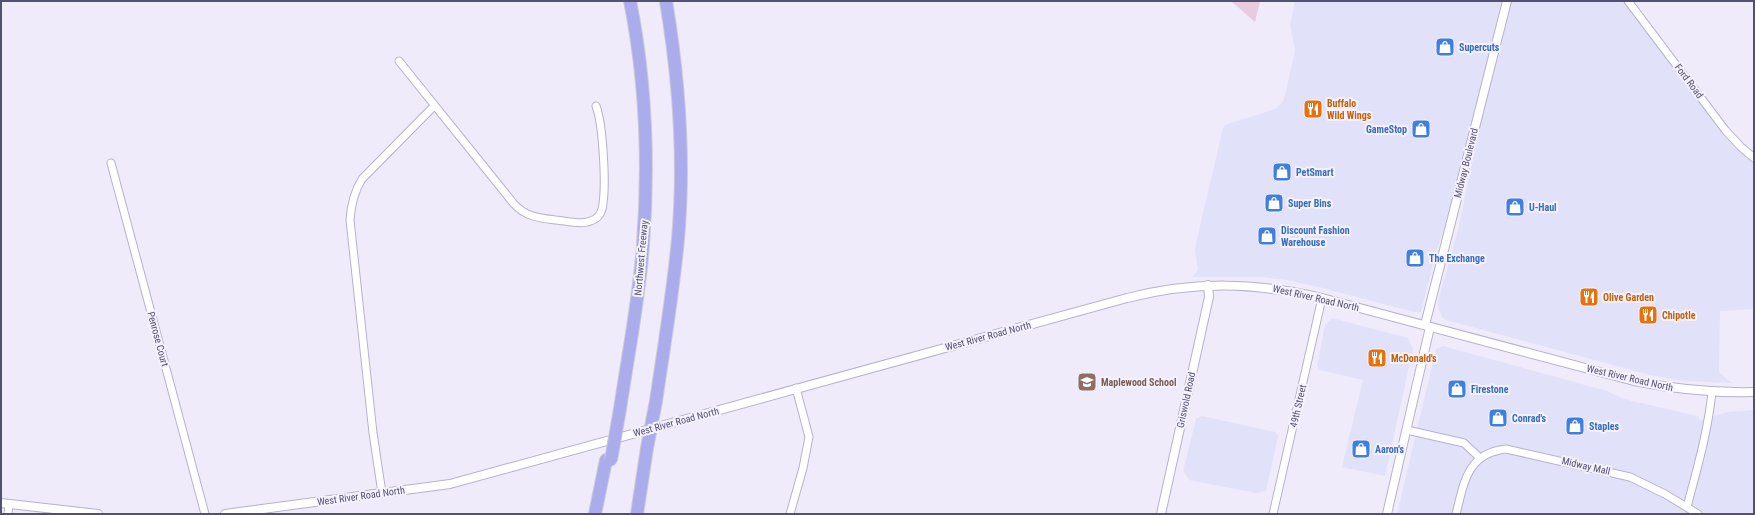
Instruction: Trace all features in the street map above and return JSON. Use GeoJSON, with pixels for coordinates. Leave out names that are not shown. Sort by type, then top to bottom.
{"type":"FeatureCollection","features":[{"type":"Feature","properties":{"kind":"highway","name":"Northwest Freeway"},"geometry":{"type":"LineString","coordinates":[[609,460],[628,359],[643,246],[646,165],[640,64],[630,1]]}},
{"type":"Feature","properties":{"kind":"highway"},"geometry":{"type":"LineString","coordinates":[[639,514],[640,498],[673,287],[681,194],[681,142],[677,90],[666,1]]}},
{"type":"Feature","properties":{"kind":"highway"},"geometry":{"type":"LineString","coordinates":[[595,514],[609,460]]}},
{"type":"Feature","properties":{"kind":"highway"},"geometry":{"type":"LineString","coordinates":[[602,514],[609,460]]}},
{"type":"Feature","properties":{"kind":"street","name":"Midway Boulevard"},"geometry":{"type":"LineString","coordinates":[[1387,514],[1407,430],[1427,326],[1507,1]]}},
{"type":"Feature","properties":{"kind":"street","name":"Ford Road"},"geometry":{"type":"LineString","coordinates":[[1628,1],[1726,131],[1754,158]]}},
{"type":"Feature","properties":{"kind":"street"},"geometry":{"type":"LineString","coordinates":[[400,61],[434,106],[523,213],[540,218],[581,223],[595,219],[599,215],[603,204],[602,137],[596,106]]}},
{"type":"Feature","properties":{"kind":"street"},"geometry":{"type":"LineString","coordinates":[[382,493],[372,426],[350,209],[356,188],[362,179],[434,106]]}},
{"type":"Feature","properties":{"kind":"street","name":"Penrose Court"},"geometry":{"type":"LineString","coordinates":[[111,163],[205,514]]}},
{"type":"Feature","properties":{"kind":"street","name":"West River Road North"},"geometry":{"type":"LineString","coordinates":[[225,514],[261,512],[450,484],[1127,298],[1179,288],[1208,285],[1258,286],[1290,290],[1634,381],[1669,388],[1712,392],[1754,392]]}},
{"type":"Feature","properties":{"kind":"street","name":"Griswold Road"},"geometry":{"type":"LineString","coordinates":[[1161,514],[1209,297],[1208,285]]}},
{"type":"Feature","properties":{"kind":"street","name":"49th Street"},"geometry":{"type":"LineString","coordinates":[[1273,514],[1322,298]]}},
{"type":"Feature","properties":{"kind":"street"},"geometry":{"type":"LineString","coordinates":[[790,514],[803,468],[809,437],[796,388]]}},
{"type":"Feature","properties":{"kind":"street"},"geometry":{"type":"LineString","coordinates":[[1687,507],[1711,411],[1712,392]]}},
{"type":"Feature","properties":{"kind":"street"},"geometry":{"type":"LineString","coordinates":[[1407,430],[1464,443],[1480,458]]}},
{"type":"Feature","properties":{"kind":"street","name":"Midway Mall"},"geometry":{"type":"LineString","coordinates":[[1456,514],[1468,473],[1480,458],[1499,450],[1510,450],[1615,473],[1644,483],[1698,514]]}},
{"type":"Feature","properties":{"kind":"street"},"geometry":{"type":"LineString","coordinates":[[8,514],[5,503],[98,514]]}},
{"type":"Feature","properties":{"kind":"shaded area"},"geometry":{"type":"Polygon","coordinates":[[[1231,1],[1260,1],[1255,22],[1231,1]]]}},
{"type":"Feature","properties":{"kind":"shaded area"},"geometry":{"type":"Polygon","coordinates":[[[1295,1],[1502,1],[1446,224],[1436,252],[1421,312],[1414,312],[1287,280],[1262,277],[1192,277],[1198,270],[1195,251],[1196,243],[1223,128],[1225,125],[1275,109],[1282,103],[1285,96],[1295,50],[1290,25],[1295,1]]]}},
{"type":"Feature","properties":{"kind":"shaded area"},"geometry":{"type":"Polygon","coordinates":[[[1510,1],[1624,1],[1702,102],[1729,141],[1754,164],[1754,309],[1720,311],[1719,372],[1733,383],[1684,381],[1650,375],[1446,320],[1442,317],[1439,310],[1438,301],[1458,230],[1483,111],[1510,1]]]}},
{"type":"Feature","properties":{"kind":"shaded area"},"geometry":{"type":"Polygon","coordinates":[[[1332,318],[1408,338],[1413,349],[1385,476],[1342,467],[1363,380],[1320,370],[1317,366],[1325,325],[1332,318]]]}},
{"type":"Feature","properties":{"kind":"shaded area"},"geometry":{"type":"Polygon","coordinates":[[[1443,346],[1607,391],[1624,399],[1697,416],[1701,420],[1728,412],[1754,410],[1754,514],[1397,514],[1436,349],[1443,346]]]}},
{"type":"Feature","properties":{"kind":"shaded area"},"geometry":{"type":"Polygon","coordinates":[[[1202,416],[1275,432],[1278,436],[1266,491],[1256,493],[1189,480],[1183,471],[1196,419],[1202,416]]]}},
{"type":"Feature","properties":{"kind":"place","name":"Supercuts"},"geometry":{"type":"Point","coordinates":[1445,47]}},
{"type":"Feature","properties":{"kind":"place","name":"Buffalo Wild Wings"},"geometry":{"type":"Point","coordinates":[1313,109]}},
{"type":"Feature","properties":{"kind":"place","name":"GameStop"},"geometry":{"type":"Point","coordinates":[1421,129]}},
{"type":"Feature","properties":{"kind":"place","name":"PetSmart"},"geometry":{"type":"Point","coordinates":[1282,172]}},
{"type":"Feature","properties":{"kind":"place","name":"Super Bins"},"geometry":{"type":"Point","coordinates":[1274,203]}},
{"type":"Feature","properties":{"kind":"place","name":"U-Haul"},"geometry":{"type":"Point","coordinates":[1515,207]}},
{"type":"Feature","properties":{"kind":"place","name":"Discount Fashion Warehouse"},"geometry":{"type":"Point","coordinates":[1267,236]}},
{"type":"Feature","properties":{"kind":"place","name":"The Exchange"},"geometry":{"type":"Point","coordinates":[1415,258]}},
{"type":"Feature","properties":{"kind":"place","name":"Olive Garden"},"geometry":{"type":"Point","coordinates":[1589,297]}},
{"type":"Feature","properties":{"kind":"place","name":"Chipotle"},"geometry":{"type":"Point","coordinates":[1648,315]}},
{"type":"Feature","properties":{"kind":"place","name":"McDonald's"},"geometry":{"type":"Point","coordinates":[1377,358]}},
{"type":"Feature","properties":{"kind":"place","name":"Maplewood School"},"geometry":{"type":"Point","coordinates":[1087,382]}},
{"type":"Feature","properties":{"kind":"place","name":"Firestone"},"geometry":{"type":"Point","coordinates":[1457,389]}},
{"type":"Feature","properties":{"kind":"place","name":"Conrad's"},"geometry":{"type":"Point","coordinates":[1498,418]}},
{"type":"Feature","properties":{"kind":"place","name":"Staples"},"geometry":{"type":"Point","coordinates":[1575,426]}},
{"type":"Feature","properties":{"kind":"place","name":"Aaron's"},"geometry":{"type":"Point","coordinates":[1361,449]}}]}
